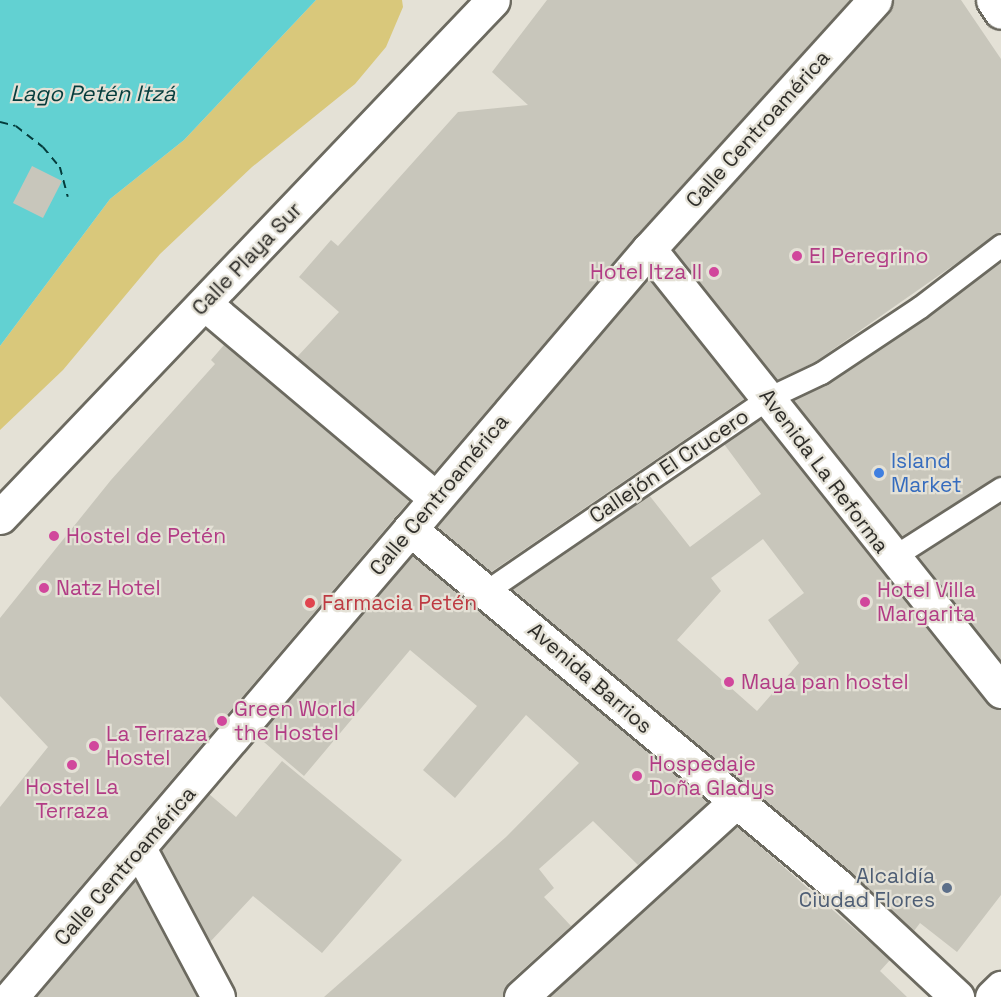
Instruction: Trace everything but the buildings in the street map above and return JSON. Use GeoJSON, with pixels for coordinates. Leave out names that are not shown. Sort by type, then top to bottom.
{"type":"FeatureCollection","features":[{"type":"Feature","properties":{"kind":"street","name":"Calle Centroamérica"},"geometry":{"type":"LineString","coordinates":[[11,997],[140,850],[435,498],[649,249],[874,0]]}},
{"type":"Feature","properties":{"kind":"street"},"geometry":{"type":"LineString","coordinates":[[993,0],[1001,12]]}},
{"type":"Feature","properties":{"kind":"street","name":"Calle Playa Sur"},"geometry":{"type":"LineString","coordinates":[[0,517],[205,304],[478,6]]}},
{"type":"Feature","properties":{"kind":"street","name":"Avenida La Reforma"},"geometry":{"type":"LineString","coordinates":[[649,249],[768,398],[890,559],[1001,691]]}},
{"type":"Feature","properties":{"kind":"street"},"geometry":{"type":"LineString","coordinates":[[205,304],[435,498]]}},
{"type":"Feature","properties":{"kind":"street","name":"Avenida Barrios"},"geometry":{"type":"LineString","coordinates":[[410,529],[488,590],[734,804],[838,886],[957,997]]}},
{"type":"Feature","properties":{"kind":"street"},"geometry":{"type":"LineString","coordinates":[[520,997],[734,804]]}},
{"type":"Feature","properties":{"kind":"street"},"geometry":{"type":"LineString","coordinates":[[140,850],[218,997]]}},
{"type":"Feature","properties":{"kind":"street"},"geometry":{"type":"LineString","coordinates":[[992,997],[1001,988]]}},
{"type":"Feature","properties":{"kind":"lane","name":"Callejón El Crucero"},"geometry":{"type":"LineString","coordinates":[[488,590],[768,398],[821,373],[1001,244]]}},
{"type":"Feature","properties":{"kind":"lane"},"geometry":{"type":"LineString","coordinates":[[890,559],[1001,488]]}},
{"type":"Feature","properties":{"kind":"shaded area"},"geometry":{"type":"Polygon","coordinates":[[[316,0],[402,0],[403,7],[386,47],[355,84],[252,167],[160,254],[63,370],[0,430],[0,346],[110,199],[184,140],[316,0]]]}},
{"type":"Feature","properties":{"kind":"water","name":"Lago Petén Itzá"},"geometry":{"type":"Polygon","coordinates":[[[0,0],[316,0],[184,140],[110,199],[0,346],[0,0]]]}},
{"type":"Feature","properties":{"kind":"ferry route"},"geometry":{"type":"LineString","coordinates":[[0,122],[16,126],[43,147],[60,167],[68,197]]}},
{"type":"Feature","properties":{"kind":"place","name":"El Peregrino"},"geometry":{"type":"Point","coordinates":[797,256]}},
{"type":"Feature","properties":{"kind":"place","name":"Hotel Itza II"},"geometry":{"type":"Point","coordinates":[714,272]}},
{"type":"Feature","properties":{"kind":"place","name":"Island Market"},"geometry":{"type":"Point","coordinates":[879,473]}},
{"type":"Feature","properties":{"kind":"place","name":"Hostel de Petén"},"geometry":{"type":"Point","coordinates":[54,536]}},
{"type":"Feature","properties":{"kind":"place","name":"Natz Hotel"},"geometry":{"type":"Point","coordinates":[44,588]}},
{"type":"Feature","properties":{"kind":"place","name":"Hotel Villa Margarita"},"geometry":{"type":"Point","coordinates":[865,602]}},
{"type":"Feature","properties":{"kind":"place","name":"Farmacia Petén"},"geometry":{"type":"Point","coordinates":[310,603]}},
{"type":"Feature","properties":{"kind":"place","name":"Maya pan hostel"},"geometry":{"type":"Point","coordinates":[729,682]}},
{"type":"Feature","properties":{"kind":"place","name":"Green World the Hostel"},"geometry":{"type":"Point","coordinates":[222,721]}},
{"type":"Feature","properties":{"kind":"place","name":"La Terraza Hostel"},"geometry":{"type":"Point","coordinates":[94,746]}},
{"type":"Feature","properties":{"kind":"place","name":"Hostel La Terraza"},"geometry":{"type":"Point","coordinates":[72,765]}},
{"type":"Feature","properties":{"kind":"place","name":"Hospedaje Doña Gladys"},"geometry":{"type":"Point","coordinates":[637,776]}},
{"type":"Feature","properties":{"kind":"place","name":"Alcaldía Ciudad Flores"},"geometry":{"type":"Point","coordinates":[947,888]}}]}
